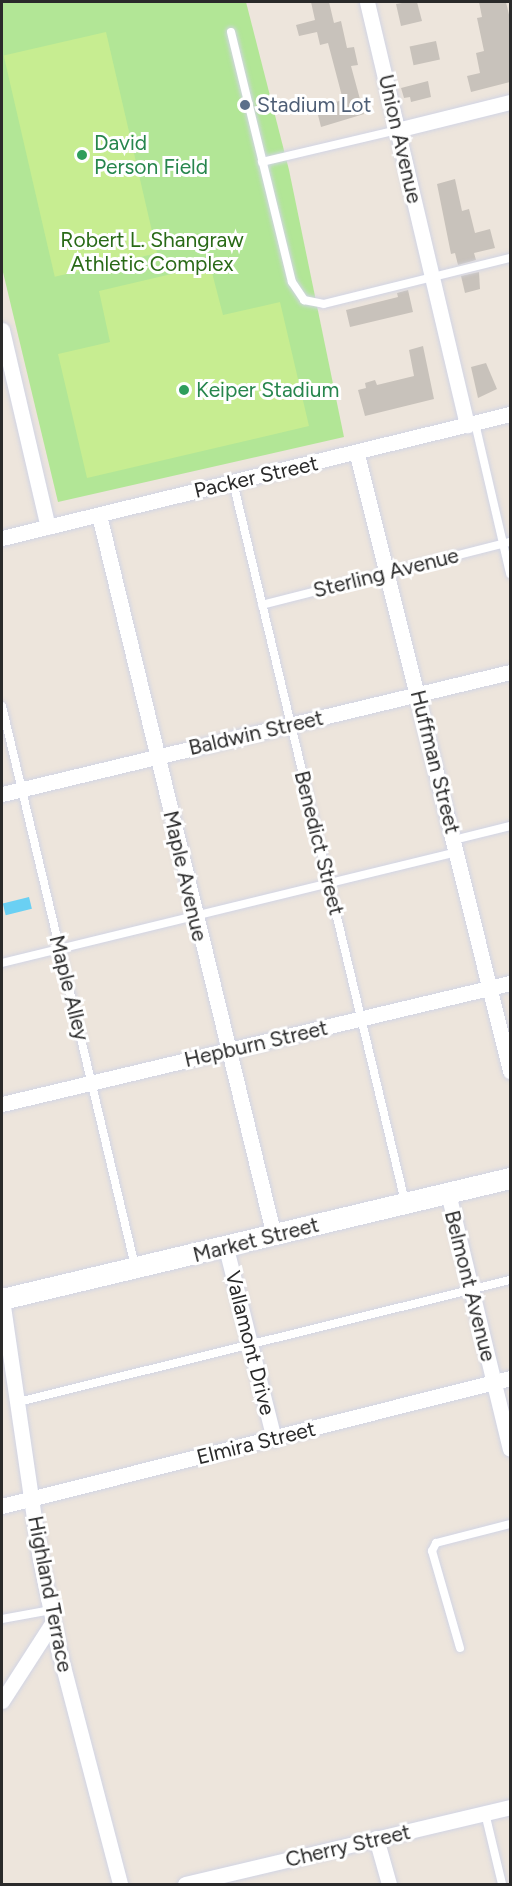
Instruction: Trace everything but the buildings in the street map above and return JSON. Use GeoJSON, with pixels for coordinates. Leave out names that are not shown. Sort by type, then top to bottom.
{"type":"FeatureCollection","features":[{"type":"Feature","properties":{"kind":"main road","name":"Market Street"},"geometry":{"type":"LineString","coordinates":[[2,1299],[136,1270],[510,1178]]}},
{"type":"Feature","properties":{"kind":"street","name":"Union Avenue"},"geometry":{"type":"LineString","coordinates":[[367,2],[432,277],[471,424]]}},
{"type":"Feature","properties":{"kind":"street"},"geometry":{"type":"LineString","coordinates":[[397,130],[510,102]]}},
{"type":"Feature","properties":{"kind":"street"},"geometry":{"type":"LineString","coordinates":[[2,330],[48,527]]}},
{"type":"Feature","properties":{"kind":"street","name":"Packer Street"},"geometry":{"type":"LineString","coordinates":[[2,538],[357,454],[510,414]]}},
{"type":"Feature","properties":{"kind":"street","name":"Huffman Street"},"geometry":{"type":"LineString","coordinates":[[357,454],[510,1071]]}},
{"type":"Feature","properties":{"kind":"street","name":"Maple Avenue"},"geometry":{"type":"LineString","coordinates":[[99,515],[194,917],[274,1236]]}},
{"type":"Feature","properties":{"kind":"street","name":"Baldwin Street"},"geometry":{"type":"LineString","coordinates":[[2,794],[510,672]]}},
{"type":"Feature","properties":{"kind":"street","name":"Hepburn Street"},"geometry":{"type":"LineString","coordinates":[[2,1104],[510,983]]}},
{"type":"Feature","properties":{"kind":"street","name":"Belmont Avenue"},"geometry":{"type":"LineString","coordinates":[[448,1193],[510,1449]]}},
{"type":"Feature","properties":{"kind":"street","name":"Vallamont Drive"},"geometry":{"type":"LineString","coordinates":[[226,1248],[274,1439]]}},
{"type":"Feature","properties":{"kind":"street","name":"Highland Terrace"},"geometry":{"type":"LineString","coordinates":[[2,1299],[52,1616],[120,1884]]}},
{"type":"Feature","properties":{"kind":"street","name":"Elmira Street"},"geometry":{"type":"LineString","coordinates":[[2,1506],[510,1378]]}},
{"type":"Feature","properties":{"kind":"street"},"geometry":{"type":"LineString","coordinates":[[2,1701],[52,1616]]}},
{"type":"Feature","properties":{"kind":"street","name":"Cherry Street"},"geometry":{"type":"LineString","coordinates":[[185,1884],[228,1880],[376,1838],[510,1807]]}},
{"type":"Feature","properties":{"kind":"street"},"geometry":{"type":"LineString","coordinates":[[376,1838],[388,1884]]}},
{"type":"Feature","properties":{"kind":"lane"},"geometry":{"type":"LineString","coordinates":[[231,32],[292,282],[304,300],[324,303],[510,258]]}},
{"type":"Feature","properties":{"kind":"lane"},"geometry":{"type":"LineString","coordinates":[[262,162],[397,130]]}},
{"type":"Feature","properties":{"kind":"lane"},"geometry":{"type":"LineString","coordinates":[[471,424],[507,543],[510,574]]}},
{"type":"Feature","properties":{"kind":"lane","name":"Benedict Street"},"geometry":{"type":"LineString","coordinates":[[233,482],[405,1203]]}},
{"type":"Feature","properties":{"kind":"lane","name":"Sterling Avenue"},"geometry":{"type":"LineString","coordinates":[[262,605],[507,543]]}},
{"type":"Feature","properties":{"kind":"lane","name":"Maple Alley"},"geometry":{"type":"LineString","coordinates":[[2,706],[20,790],[136,1270]]}},
{"type":"Feature","properties":{"kind":"lane"},"geometry":{"type":"LineString","coordinates":[[2,963],[329,884],[456,846],[510,826]]}},
{"type":"Feature","properties":{"kind":"lane"},"geometry":{"type":"LineString","coordinates":[[18,1402],[510,1280]]}},
{"type":"Feature","properties":{"kind":"lane"},"geometry":{"type":"LineString","coordinates":[[460,1648],[432,1551],[436,1543],[510,1524]]}},
{"type":"Feature","properties":{"kind":"lane"},"geometry":{"type":"LineString","coordinates":[[2,1619],[52,1616]]}},
{"type":"Feature","properties":{"kind":"lane"},"geometry":{"type":"LineString","coordinates":[[485,1813],[502,1884]]}},
{"type":"Feature","properties":{"kind":"green space","name":"Robert L. Shangraw Athletic Complex"},"geometry":{"type":"Polygon","coordinates":[[[2,2],[246,2],[289,170],[344,437],[58,502],[2,268],[2,2]]]}},
{"type":"Feature","properties":{"kind":"green space","name":"David Person Field"},"geometry":{"type":"Polygon","coordinates":[[[106,32],[157,253],[55,277],[4,56],[106,32]]]}},
{"type":"Feature","properties":{"kind":"green space","name":"Keiper Stadium"},"geometry":{"type":"Polygon","coordinates":[[[210,265],[223,315],[280,302],[309,426],[87,478],[58,354],[110,342],[99,291],[210,265]]]}},
{"type":"Feature","properties":{"kind":"water"},"geometry":{"type":"Polygon","coordinates":[[[29,897],[32,909],[6,915],[3,904],[29,897]]]}},
{"type":"Feature","properties":{"kind":"place","name":"Stadium Lot"},"geometry":{"type":"Point","coordinates":[245,105]}},
{"type":"Feature","properties":{"kind":"place","name":"David Person Field"},"geometry":{"type":"Point","coordinates":[82,155]}},
{"type":"Feature","properties":{"kind":"place","name":"Keiper Stadium"},"geometry":{"type":"Point","coordinates":[184,390]}}]}
